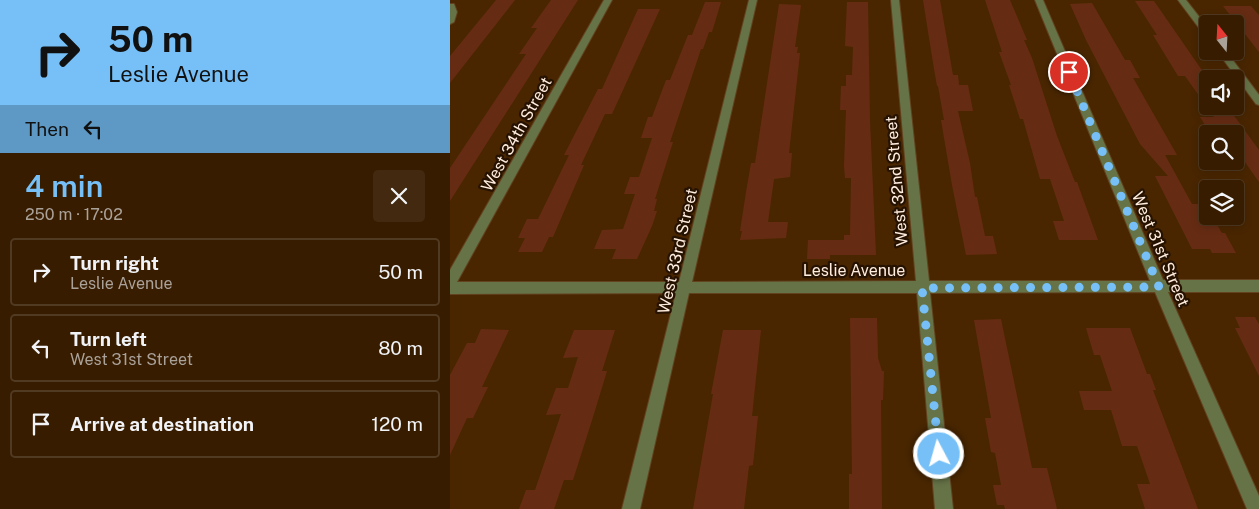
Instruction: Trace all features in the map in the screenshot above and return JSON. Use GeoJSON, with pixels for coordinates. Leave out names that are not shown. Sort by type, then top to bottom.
{"type":"FeatureCollection","features":[{"type":"Feature","properties":{"kind":"street"},"geometry":{"type":"LineString","coordinates":[[450,22],[453,12],[450,6],[458,0]]}},
{"type":"Feature","properties":{"kind":"street","name":"West 34th Street"},"geometry":{"type":"LineString","coordinates":[[450,282],[608,0]]}},
{"type":"Feature","properties":{"kind":"street","name":"West 33rd Street"},"geometry":{"type":"LineString","coordinates":[[631,509],[753,0]]}},
{"type":"Feature","properties":{"kind":"street","name":"West 32nd Street"},"geometry":{"type":"LineString","coordinates":[[895,0],[944,509]]}},
{"type":"Feature","properties":{"kind":"street","name":"West 31st Street"},"geometry":{"type":"LineString","coordinates":[[1039,0],[1159,287],[1256,509]]}},
{"type":"Feature","properties":{"kind":"street"},"geometry":{"type":"LineString","coordinates":[[1182,0],[1199,22]]}},
{"type":"Feature","properties":{"kind":"street"},"geometry":{"type":"LineString","coordinates":[[1228,60],[1259,102]]}},
{"type":"Feature","properties":{"kind":"street","name":"Leslie Avenue"},"geometry":{"type":"LineString","coordinates":[[450,288],[1259,286]]}},
{"type":"Feature","properties":{"kind":"building"},"geometry":{"type":"Polygon","coordinates":[[[496,0],[515,0],[450,83],[450,56],[496,0]]]}},
{"type":"Feature","properties":{"kind":"building"},"geometry":{"type":"Polygon","coordinates":[[[551,0],[578,0],[450,201],[450,168],[526,54],[519,54],[537,28],[531,28],[551,0]]]}},
{"type":"Feature","properties":{"kind":"building"},"geometry":{"type":"Polygon","coordinates":[[[923,0],[940,0],[953,75],[958,75],[959,85],[968,85],[973,111],[958,111],[970,163],[975,197],[977,197],[985,236],[993,236],[997,254],[966,255],[941,120],[944,120],[923,0]]]}},
{"type":"Feature","properties":{"kind":"building"},"geometry":{"type":"Polygon","coordinates":[[[985,0],[1010,0],[1027,40],[1024,40],[1032,58],[1057,136],[1075,182],[1077,182],[1098,240],[1059,240],[1053,221],[1064,221],[1050,179],[1040,179],[1023,119],[1020,119],[1009,85],[1011,85],[999,52],[1002,52],[985,0]]]}},
{"type":"Feature","properties":{"kind":"building"},"geometry":{"type":"Polygon","coordinates":[[[1135,1],[1154,1],[1202,70],[1199,70],[1199,96],[1185,76],[1178,76],[1153,35],[1157,35],[1135,1]]]}},
{"type":"Feature","properties":{"kind":"building"},"geometry":{"type":"Polygon","coordinates":[[[705,2],[721,2],[712,32],[709,32],[703,49],[701,49],[670,142],[673,142],[655,199],[657,199],[654,211],[657,211],[652,226],[637,259],[612,259],[616,249],[594,249],[602,230],[623,229],[635,194],[624,194],[630,177],[639,177],[652,138],[641,138],[648,117],[652,117],[666,80],[670,80],[688,35],[692,35],[705,2]]]}},
{"type":"Feature","properties":{"kind":"building"},"geometry":{"type":"Polygon","coordinates":[[[847,2],[868,2],[870,121],[876,255],[830,255],[830,259],[807,259],[808,240],[844,240],[844,235],[850,235],[851,178],[845,178],[844,166],[846,110],[840,110],[841,86],[846,86],[846,75],[852,75],[853,47],[845,46],[847,2]]]}},
{"type":"Feature","properties":{"kind":"building"},"geometry":{"type":"Polygon","coordinates":[[[1092,3],[1125,60],[1130,60],[1140,78],[1133,78],[1177,155],[1165,155],[1192,204],[1199,204],[1199,225],[1217,225],[1222,233],[1225,233],[1236,253],[1212,253],[1210,249],[1192,249],[1155,176],[1168,176],[1140,144],[1086,40],[1070,4],[1092,3]]]}},
{"type":"Feature","properties":{"kind":"building"},"geometry":{"type":"Polygon","coordinates":[[[779,4],[801,5],[795,47],[798,47],[797,53],[800,53],[789,153],[792,153],[790,177],[774,179],[768,222],[788,222],[786,238],[740,240],[751,163],[755,163],[779,4]]]}},
{"type":"Feature","properties":{"kind":"building"},"geometry":{"type":"Polygon","coordinates":[[[1223,6],[1251,6],[1259,15],[1259,52],[1244,33],[1244,15],[1230,15],[1223,6]]]}},
{"type":"Feature","properties":{"kind":"building"},"geometry":{"type":"Polygon","coordinates":[[[638,9],[660,9],[612,114],[605,114],[581,165],[584,165],[553,237],[549,237],[542,252],[518,252],[525,238],[518,238],[527,219],[538,219],[569,155],[564,155],[598,89],[602,89],[638,9]]]}},
{"type":"Feature","properties":{"kind":"building"},"geometry":{"type":"Polygon","coordinates":[[[1213,115],[1234,115],[1241,125],[1205,125],[1200,117],[1214,117],[1213,115]]]}},
{"type":"Feature","properties":{"kind":"building"},"geometry":{"type":"Polygon","coordinates":[[[1244,129],[1259,150],[1259,182],[1244,161],[1244,129]]]}},
{"type":"Feature","properties":{"kind":"building"},"geometry":{"type":"Polygon","coordinates":[[[1235,317],[1255,317],[1259,324],[1259,376],[1235,328],[1240,328],[1235,317]]]}},
{"type":"Feature","properties":{"kind":"building"},"geometry":{"type":"Polygon","coordinates":[[[850,318],[877,318],[878,358],[882,371],[884,371],[883,400],[881,400],[882,509],[849,509],[849,474],[852,474],[850,318]]]}},
{"type":"Feature","properties":{"kind":"building"},"geometry":{"type":"Polygon","coordinates":[[[1001,319],[1032,468],[1047,468],[1057,509],[1005,509],[1004,505],[997,505],[993,485],[1001,485],[995,453],[991,452],[985,418],[991,418],[974,320],[1001,319]]]}},
{"type":"Feature","properties":{"kind":"building"},"geometry":{"type":"Polygon","coordinates":[[[1086,328],[1130,328],[1147,374],[1150,374],[1156,390],[1153,390],[1198,509],[1145,509],[1137,484],[1150,484],[1137,446],[1122,446],[1111,410],[1084,410],[1079,391],[1112,391],[1100,355],[1094,355],[1086,328]]]}},
{"type":"Feature","properties":{"kind":"building"},"geometry":{"type":"Polygon","coordinates":[[[481,329],[509,330],[482,387],[488,387],[473,418],[467,418],[450,455],[450,375],[467,343],[475,343],[481,329]]]}},
{"type":"Feature","properties":{"kind":"building"},"geometry":{"type":"Polygon","coordinates":[[[574,330],[615,330],[602,371],[607,371],[593,417],[573,480],[564,480],[554,509],[519,509],[526,490],[535,490],[561,414],[546,415],[556,388],[568,388],[578,357],[563,358],[574,330]]]}},
{"type":"Feature","properties":{"kind":"building"},"geometry":{"type":"Polygon","coordinates":[[[723,330],[761,330],[752,416],[758,416],[753,465],[749,466],[744,509],[693,509],[713,394],[711,394],[723,330]]]}},
{"type":"Feature","properties":{"kind":"route"},"geometry":{"type":"LineString","coordinates":[[939,454],[922,288],[1159,287],[1069,72]]}}]}
